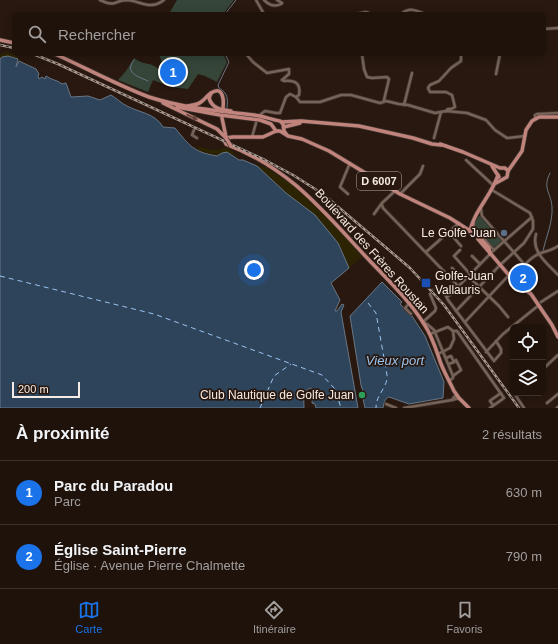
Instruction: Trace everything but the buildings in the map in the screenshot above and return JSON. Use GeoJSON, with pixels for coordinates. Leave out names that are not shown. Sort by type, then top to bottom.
{"type":"FeatureCollection","features":[{"type":"Feature","properties":{"kind":"main road"},"geometry":{"type":"LineString","coordinates":[[0,39],[12,42]]}},
{"type":"Feature","properties":{"kind":"main road"},"geometry":{"type":"LineString","coordinates":[[56,56],[209,124],[224,136],[266,136],[296,123],[307,122]]}},
{"type":"Feature","properties":{"kind":"main road"},"geometry":{"type":"LineString","coordinates":[[59,56],[148,97],[185,106],[220,112],[254,115]]}},
{"type":"Feature","properties":{"kind":"main road"},"geometry":{"type":"LineString","coordinates":[[185,106],[199,104],[211,93],[218,92],[224,98],[223,108]]}},
{"type":"Feature","properties":{"kind":"main road"},"geometry":{"type":"LineString","coordinates":[[211,93],[210,101],[215,107],[282,122],[295,121],[359,126],[433,142],[463,152],[507,170]]}},
{"type":"Feature","properties":{"kind":"main road"},"geometry":{"type":"LineString","coordinates":[[163,103],[220,115],[260,120],[273,125],[280,130]]}},
{"type":"Feature","properties":{"kind":"main road"},"geometry":{"type":"LineString","coordinates":[[494,186],[502,178],[507,177],[507,170],[515,162],[522,151],[528,127],[535,119],[544,117],[558,117]]}},
{"type":"Feature","properties":{"kind":"main road"},"geometry":{"type":"LineString","coordinates":[[273,125],[276,121]]}},
{"type":"Feature","properties":{"kind":"main road"},"geometry":{"type":"LineString","coordinates":[[280,130],[282,122]]}},
{"type":"Feature","properties":{"kind":"main road","name":"D 6007"},"geometry":{"type":"LineString","coordinates":[[280,130],[292,137],[302,139],[329,151],[400,194],[450,218],[478,236],[489,248],[490,254],[512,279],[531,294],[540,304],[558,337]]}},
{"type":"Feature","properties":{"kind":"main road","name":"Boulevard des Frères Roustan"},"geometry":{"type":"LineString","coordinates":[[224,136],[230,146],[272,167],[306,193],[402,296],[423,322],[430,334],[441,363],[457,397]]}},
{"type":"Feature","properties":{"kind":"main road"},"geometry":{"type":"LineString","coordinates":[[491,164],[497,175],[502,178]]}},
{"type":"Feature","properties":{"kind":"main road"},"geometry":{"type":"LineString","coordinates":[[465,228],[468,228],[481,209],[494,186],[500,168]]}},
{"type":"Feature","properties":{"kind":"main road"},"geometry":{"type":"LineString","coordinates":[[471,224],[472,232]]}},
{"type":"Feature","properties":{"kind":"main road","name":"Boulevard des Frères Roustan"},"geometry":{"type":"LineString","coordinates":[[450,382],[457,397],[469,408]]}},
{"type":"Feature","properties":{"kind":"street"},"geometry":{"type":"LineString","coordinates":[[100,0],[109,4],[125,0],[147,5],[158,4],[164,0]]}},
{"type":"Feature","properties":{"kind":"street"},"geometry":{"type":"LineString","coordinates":[[256,0],[263,12]]}},
{"type":"Feature","properties":{"kind":"street"},"geometry":{"type":"LineString","coordinates":[[264,0],[267,4],[280,5],[282,3],[278,0]]}},
{"type":"Feature","properties":{"kind":"street"},"geometry":{"type":"LineString","coordinates":[[403,12],[410,9],[419,12]]}},
{"type":"Feature","properties":{"kind":"street"},"geometry":{"type":"LineString","coordinates":[[546,29],[558,28]]}},
{"type":"Feature","properties":{"kind":"street"},"geometry":{"type":"LineString","coordinates":[[248,56],[267,73],[289,69],[289,74],[282,80],[292,80],[296,82],[300,90],[299,95],[296,97]]}},
{"type":"Feature","properties":{"kind":"street"},"geometry":{"type":"LineString","coordinates":[[362,56],[367,77],[387,77],[389,79],[384,100]]}},
{"type":"Feature","properties":{"kind":"street"},"geometry":{"type":"LineString","coordinates":[[446,111],[455,107],[452,95],[446,92],[430,92],[428,88],[430,85],[439,82],[451,68],[461,61],[461,56]]}},
{"type":"Feature","properties":{"kind":"street"},"geometry":{"type":"LineString","coordinates":[[496,74],[500,56]]}},
{"type":"Feature","properties":{"kind":"street"},"geometry":{"type":"LineString","coordinates":[[404,105],[412,73]]}},
{"type":"Feature","properties":{"kind":"street"},"geometry":{"type":"LineString","coordinates":[[261,114],[265,111],[280,112],[288,95],[293,94],[300,102],[320,102],[345,95],[380,103],[384,100],[435,112],[446,111],[468,113],[486,120],[495,130],[507,138],[525,136]]}},
{"type":"Feature","properties":{"kind":"street"},"geometry":{"type":"LineString","coordinates":[[269,118],[271,112]]}},
{"type":"Feature","properties":{"kind":"street"},"geometry":{"type":"LineString","coordinates":[[434,138],[441,112]]}},
{"type":"Feature","properties":{"kind":"street"},"geometry":{"type":"LineString","coordinates":[[535,119],[534,115],[558,113]]}},
{"type":"Feature","properties":{"kind":"street"},"geometry":{"type":"LineString","coordinates":[[252,137],[256,123]]}},
{"type":"Feature","properties":{"kind":"street"},"geometry":{"type":"LineString","coordinates":[[194,130],[192,135],[196,138]]}},
{"type":"Feature","properties":{"kind":"street"},"geometry":{"type":"LineString","coordinates":[[456,310],[524,243],[533,229],[532,217],[530,213],[494,186],[466,160]]}},
{"type":"Feature","properties":{"kind":"street"},"geometry":{"type":"LineString","coordinates":[[348,194],[340,185],[350,163]]}},
{"type":"Feature","properties":{"kind":"street"},"geometry":{"type":"LineString","coordinates":[[400,194],[416,178],[424,166]]}},
{"type":"Feature","properties":{"kind":"street"},"geometry":{"type":"LineString","coordinates":[[374,214],[395,191]]}},
{"type":"Feature","properties":{"kind":"street"},"geometry":{"type":"LineString","coordinates":[[382,205],[383,208],[458,286]]}},
{"type":"Feature","properties":{"kind":"street"},"geometry":{"type":"LineString","coordinates":[[481,209],[482,216],[525,265]]}},
{"type":"Feature","properties":{"kind":"street"},"geometry":{"type":"LineString","coordinates":[[482,216],[476,217],[474,227],[494,250]]}},
{"type":"Feature","properties":{"kind":"street"},"geometry":{"type":"LineString","coordinates":[[447,296],[451,294],[494,250],[532,217]]}},
{"type":"Feature","properties":{"kind":"street"},"geometry":{"type":"LineString","coordinates":[[426,252],[458,224]]}},
{"type":"Feature","properties":{"kind":"street"},"geometry":{"type":"LineString","coordinates":[[449,232],[461,246]]}},
{"type":"Feature","properties":{"kind":"street"},"geometry":{"type":"LineString","coordinates":[[536,234],[535,238],[538,254],[558,275]]}},
{"type":"Feature","properties":{"kind":"street"},"geometry":{"type":"LineString","coordinates":[[512,279],[532,257],[552,250],[558,246]]}},
{"type":"Feature","properties":{"kind":"street"},"geometry":{"type":"LineString","coordinates":[[460,250],[454,256],[469,275],[508,317]]}},
{"type":"Feature","properties":{"kind":"street"},"geometry":{"type":"LineString","coordinates":[[472,256],[480,264]]}},
{"type":"Feature","properties":{"kind":"street"},"geometry":{"type":"LineString","coordinates":[[452,268],[464,280]]}},
{"type":"Feature","properties":{"kind":"street"},"geometry":{"type":"LineString","coordinates":[[465,322],[509,275]]}},
{"type":"Feature","properties":{"kind":"street"},"geometry":{"type":"LineString","coordinates":[[400,283],[414,298],[423,304]]}},
{"type":"Feature","properties":{"kind":"street"},"geometry":{"type":"LineString","coordinates":[[436,288],[440,289],[447,296],[448,300],[493,361],[496,360],[501,349],[496,342]]}},
{"type":"Feature","properties":{"kind":"street"},"geometry":{"type":"LineString","coordinates":[[402,296],[407,291]]}},
{"type":"Feature","properties":{"kind":"street"},"geometry":{"type":"LineString","coordinates":[[486,352],[503,334],[558,291]]}},
{"type":"Feature","properties":{"kind":"street"},"geometry":{"type":"LineString","coordinates":[[430,294],[436,308],[435,311],[423,322],[432,327],[453,376]]}},
{"type":"Feature","properties":{"kind":"street"},"geometry":{"type":"LineString","coordinates":[[411,314],[405,308],[414,298]]}},
{"type":"Feature","properties":{"kind":"street"},"geometry":{"type":"LineString","coordinates":[[430,334],[448,327],[453,331],[457,331],[504,398],[490,408]]}},
{"type":"Feature","properties":{"kind":"street"},"geometry":{"type":"LineString","coordinates":[[438,354],[450,348],[454,339],[453,331]]}},
{"type":"Feature","properties":{"kind":"street"},"geometry":{"type":"LineString","coordinates":[[434,344],[439,342]]}},
{"type":"Feature","properties":{"kind":"street"},"geometry":{"type":"LineString","coordinates":[[546,366],[558,355]]}},
{"type":"Feature","properties":{"kind":"street"},"geometry":{"type":"LineString","coordinates":[[441,363],[451,356],[454,362]]}},
{"type":"Feature","properties":{"kind":"street"},"geometry":{"type":"LineString","coordinates":[[449,364],[456,360],[461,370],[453,376],[450,382]]}},
{"type":"Feature","properties":{"kind":"street"},"geometry":{"type":"LineString","coordinates":[[493,405],[490,401],[501,393]]}},
{"type":"Feature","properties":{"kind":"street"},"geometry":{"type":"LineString","coordinates":[[547,403],[558,394]]}},
{"type":"Feature","properties":{"kind":"street"},"geometry":{"type":"LineString","coordinates":[[516,396],[524,408]]}},
{"type":"Feature","properties":{"kind":"street"},"geometry":{"type":"LineString","coordinates":[[404,408],[452,400],[457,397]]}},
{"type":"Feature","properties":{"kind":"street"},"geometry":{"type":"LineString","coordinates":[[386,404],[396,408]]}},
{"type":"Feature","properties":{"kind":"green space"},"geometry":{"type":"Polygon","coordinates":[[[177,0],[234,0],[225,12],[170,12],[177,0]]]}},
{"type":"Feature","properties":{"kind":"green space"},"geometry":{"type":"Polygon","coordinates":[[[160,56],[224,56],[227,62],[217,82],[198,74],[188,89],[171,87],[153,80],[148,92],[118,80],[134,58],[141,62],[153,65],[160,70],[163,66],[160,56]]]}},
{"type":"Feature","properties":{"kind":"green space"},"geometry":{"type":"Polygon","coordinates":[[[479,216],[502,241],[494,248],[475,226],[475,222],[479,216]]]}},
{"type":"Feature","properties":{"kind":"sand"},"geometry":{"type":"Polygon","coordinates":[[[6,52],[12,54],[12,56],[17,56],[18,59],[7,57],[0,59],[0,55],[6,52]]]}},
{"type":"Feature","properties":{"kind":"sand"},"geometry":{"type":"Polygon","coordinates":[[[197,146],[212,150],[228,148],[238,156],[228,152],[218,155],[201,152],[197,146]]]}},
{"type":"Feature","properties":{"kind":"sand"},"geometry":{"type":"Polygon","coordinates":[[[257,166],[266,168],[287,181],[311,201],[322,211],[362,257],[349,268],[338,243],[315,215],[286,193],[257,166]]]}},
{"type":"Feature","properties":{"kind":"water"},"geometry":{"type":"Polygon","coordinates":[[[8,56],[18,59],[16,67],[19,61],[36,69],[39,74],[39,79],[42,77],[45,79],[46,76],[62,84],[66,83],[71,97],[88,96],[100,100],[111,95],[127,106],[152,116],[160,122],[163,127],[175,128],[189,144],[197,150],[217,156],[227,152],[239,160],[243,160],[257,166],[286,193],[315,215],[338,243],[349,268],[331,283],[340,300],[335,311],[337,311],[342,304],[344,305],[341,312],[358,408],[316,408],[315,404],[312,403],[315,393],[313,389],[310,388],[305,394],[304,408],[0,408],[0,59],[8,56]]]}},
{"type":"Feature","properties":{"kind":"water","name":"Vieux port"},"geometry":{"type":"Polygon","coordinates":[[[382,282],[402,302],[400,304],[412,316],[425,336],[444,382],[443,398],[409,404],[389,397],[385,400],[383,408],[365,408],[363,399],[365,398],[361,385],[350,316],[382,282]]]}},
{"type":"Feature","properties":{"kind":"waterway"},"geometry":{"type":"LineString","coordinates":[[227,12],[236,0]]}},
{"type":"Feature","properties":{"kind":"waterway"},"geometry":{"type":"LineString","coordinates":[[226,56],[229,62],[218,85],[227,96],[227,108]]}},
{"type":"Feature","properties":{"kind":"waterway"},"geometry":{"type":"LineString","coordinates":[[134,60],[131,64],[131,71],[136,76],[148,81]]}},
{"type":"Feature","properties":{"kind":"waterway"},"geometry":{"type":"LineString","coordinates":[[543,251],[552,213],[547,187],[550,173]]}},
{"type":"Feature","properties":{"kind":"ferry route"},"geometry":{"type":"LineString","coordinates":[[0,276],[154,314],[322,375],[335,389],[341,408]]}},
{"type":"Feature","properties":{"kind":"ferry route"},"geometry":{"type":"LineString","coordinates":[[368,303],[376,313],[387,375],[387,380],[378,399],[376,408]]}},
{"type":"Feature","properties":{"kind":"ferry route"},"geometry":{"type":"LineString","coordinates":[[260,408],[274,376],[291,364]]}},
{"type":"Feature","properties":{"kind":"tunnel"},"geometry":{"type":"LineString","coordinates":[[430,294],[433,289],[436,288]]}},
{"type":"Feature","properties":{"kind":"railway"},"geometry":{"type":"LineString","coordinates":[[0,45],[12,48]]}},
{"type":"Feature","properties":{"kind":"railway"},"geometry":{"type":"LineString","coordinates":[[38,56],[265,160],[293,175],[323,194],[410,268],[444,305],[519,408]]}},
{"type":"Feature","properties":{"kind":"place","name":"Parc du Paradou"},"geometry":{"type":"Point","coordinates":[173,72]}},
{"type":"Feature","properties":{"kind":"place","name":"Le Golfe Juan"},"geometry":{"type":"Point","coordinates":[504,233]}},
{"type":"Feature","properties":{"kind":"place","name":"Église Saint-Pierre"},"geometry":{"type":"Point","coordinates":[523,278]}},
{"type":"Feature","properties":{"kind":"place","name":"Golfe-Juan Vallauris"},"geometry":{"type":"Point","coordinates":[426,283]}},
{"type":"Feature","properties":{"kind":"place","name":"Club Nautique de Golfe Juan"},"geometry":{"type":"Point","coordinates":[362,395]}}]}
